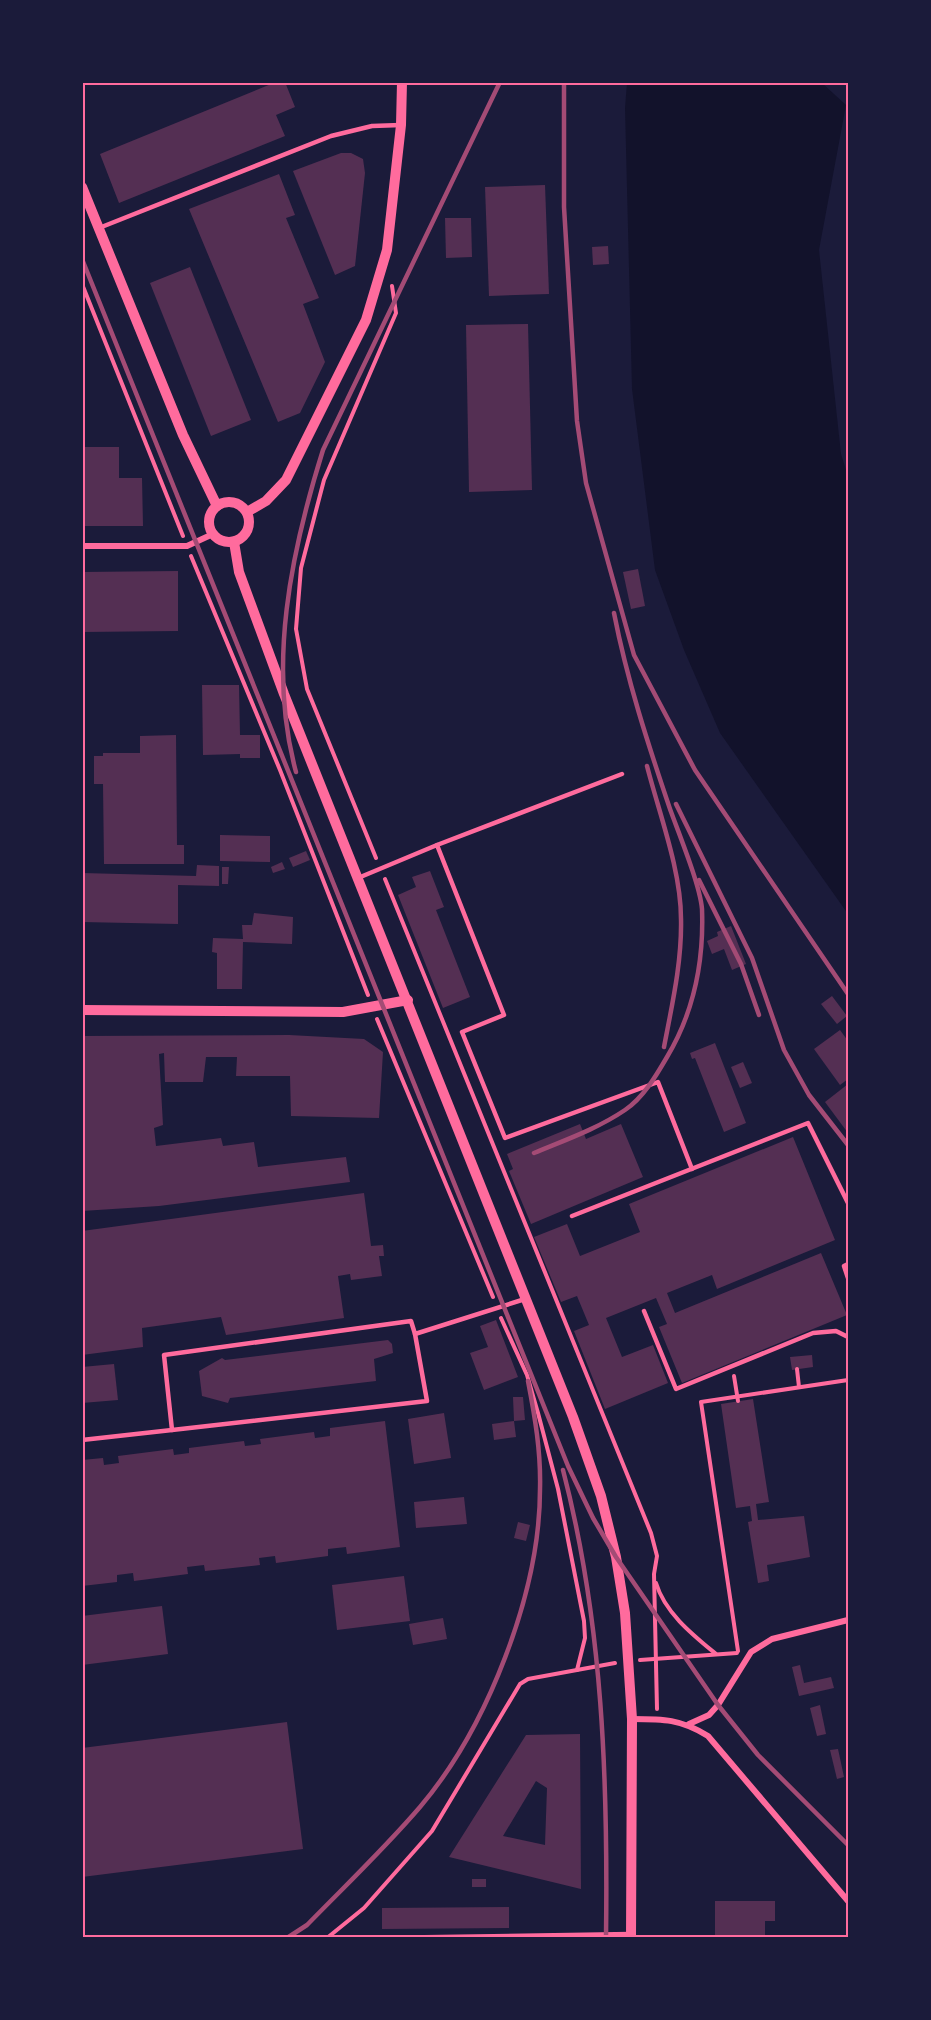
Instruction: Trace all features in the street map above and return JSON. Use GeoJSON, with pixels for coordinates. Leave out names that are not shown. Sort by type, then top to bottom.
{"type":"FeatureCollection","features":[{"type":"Feature","properties":{"kind":"street"},"geometry":{"type":"LineString","coordinates":[[247,512],[266,501],[286,480],[366,320],[387,250],[401,125],[402,82]]}},
{"type":"Feature","properties":{"kind":"street"},"geometry":{"type":"LineString","coordinates":[[82,187],[183,435],[217,506]]}},
{"type":"Feature","properties":{"kind":"street"},"geometry":{"type":"LineString","coordinates":[[230,502],[237,503],[247,512],[248,530],[234,542],[222,541],[213,534],[209,522],[217,506],[230,502]]}},
{"type":"Feature","properties":{"kind":"street"},"geometry":{"type":"LineString","coordinates":[[82,546],[187,546],[213,534]]}},
{"type":"Feature","properties":{"kind":"street"},"geometry":{"type":"LineString","coordinates":[[234,542],[239,572],[284,694],[408,1000],[573,1418],[601,1496],[616,1557],[625,1613],[632,1719],[631,1936]]}},
{"type":"Feature","properties":{"kind":"street"},"geometry":{"type":"LineString","coordinates":[[82,1010],[343,1012],[408,1000]]}},
{"type":"Feature","properties":{"kind":"street"},"geometry":{"type":"LineString","coordinates":[[688,1724],[709,1715],[718,1705],[751,1652],[772,1639],[849,1620]]}},
{"type":"Feature","properties":{"kind":"street"},"geometry":{"type":"LineString","coordinates":[[632,1719],[657,1719],[688,1724],[708,1736],[849,1901]]}},
{"type":"Feature","properties":{"kind":"lane"},"geometry":{"type":"LineString","coordinates":[[99,228],[331,136],[372,126],[401,125]]}},
{"type":"Feature","properties":{"kind":"lane"},"geometry":{"type":"LineString","coordinates":[[358,878],[622,774]]}},
{"type":"Feature","properties":{"kind":"lane"},"geometry":{"type":"LineString","coordinates":[[437,845],[504,1015],[462,1032],[505,1138],[658,1082],[692,1169]]}},
{"type":"Feature","properties":{"kind":"lane"},"geometry":{"type":"LineString","coordinates":[[572,1216],[808,1124],[849,1203]]}},
{"type":"Feature","properties":{"kind":"lane"},"geometry":{"type":"LineString","coordinates":[[849,1264],[844,1266],[849,1278]]}},
{"type":"Feature","properties":{"kind":"lane"},"geometry":{"type":"LineString","coordinates":[[415,1334],[525,1299]]}},
{"type":"Feature","properties":{"kind":"lane"},"geometry":{"type":"LineString","coordinates":[[644,1311],[675,1389],[813,1333],[836,1331],[849,1337]]}},
{"type":"Feature","properties":{"kind":"lane"},"geometry":{"type":"LineString","coordinates":[[82,1440],[172,1430],[427,1401],[411,1321],[164,1355],[172,1430]]}},
{"type":"Feature","properties":{"kind":"lane"},"geometry":{"type":"LineString","coordinates":[[373,1938],[631,1936]]}},
{"type":"Feature","properties":{"kind":"path"},"geometry":{"type":"LineString","coordinates":[[392,281],[396,313],[324,480],[301,568],[296,629],[308,689],[651,1533],[657,1556],[654,1574],[657,1719]]}},
{"type":"Feature","properties":{"kind":"path"},"geometry":{"type":"LineString","coordinates":[[82,284],[280,770],[373,1008],[527,1375],[558,1489],[584,1621],[585,1638],[577,1670]]}},
{"type":"Feature","properties":{"kind":"path"},"geometry":{"type":"LineString","coordinates":[[732,1366],[737,1399]]}},
{"type":"Feature","properties":{"kind":"path"},"geometry":{"type":"LineString","coordinates":[[797,1369],[799,1387]]}},
{"type":"Feature","properties":{"kind":"path"},"geometry":{"type":"LineString","coordinates":[[738,1653],[701,1402],[737,1399],[849,1380]]}},
{"type":"Feature","properties":{"kind":"path"},"geometry":{"type":"LineString","coordinates":[[654,1574],[660,1597],[691,1634],[716,1655]]}},
{"type":"Feature","properties":{"kind":"path"},"geometry":{"type":"LineString","coordinates":[[327,1938],[364,1908],[432,1831],[520,1684],[528,1679],[627,1661],[751,1652]]}},
{"type":"Feature","properties":{"kind":"shaded area"},"geometry":{"type":"Polygon","coordinates":[[[627,83],[822,83],[846,105],[819,250],[841,454],[848,476],[848,914],[720,733],[684,650],[655,570],[632,389],[625,108],[627,83]]]}},
{"type":"Feature","properties":{"kind":"building"},"geometry":{"type":"Polygon","coordinates":[[[276,82],[285,82],[295,107],[276,115],[285,136],[119,203],[100,154],[276,82]]]}},
{"type":"Feature","properties":{"kind":"building"},"geometry":{"type":"Polygon","coordinates":[[[341,153],[351,153],[363,159],[365,173],[355,266],[335,275],[293,171],[341,153]]]}},
{"type":"Feature","properties":{"kind":"building"},"geometry":{"type":"Polygon","coordinates":[[[279,174],[295,215],[286,218],[319,298],[303,304],[325,362],[300,413],[278,422],[189,209],[279,174]]]}},
{"type":"Feature","properties":{"kind":"building"},"geometry":{"type":"Polygon","coordinates":[[[545,185],[549,294],[489,296],[485,187],[545,185]]]}},
{"type":"Feature","properties":{"kind":"building"},"geometry":{"type":"Polygon","coordinates":[[[445,218],[471,218],[472,257],[446,258],[445,218]]]}},
{"type":"Feature","properties":{"kind":"building"},"geometry":{"type":"Polygon","coordinates":[[[608,246],[609,264],[593,265],[592,247],[608,246]]]}},
{"type":"Feature","properties":{"kind":"building"},"geometry":{"type":"Polygon","coordinates":[[[190,267],[251,420],[211,436],[150,283],[190,267]]]}},
{"type":"Feature","properties":{"kind":"building"},"geometry":{"type":"Polygon","coordinates":[[[528,324],[532,490],[469,492],[466,325],[528,324]]]}},
{"type":"Feature","properties":{"kind":"building"},"geometry":{"type":"Polygon","coordinates":[[[82,447],[119,447],[119,478],[142,478],[143,526],[82,526],[82,447]]]}},
{"type":"Feature","properties":{"kind":"building"},"geometry":{"type":"Polygon","coordinates":[[[638,569],[645,606],[631,609],[623,572],[638,569]]]}},
{"type":"Feature","properties":{"kind":"building"},"geometry":{"type":"Polygon","coordinates":[[[178,571],[178,631],[82,632],[82,572],[178,571]]]}},
{"type":"Feature","properties":{"kind":"building"},"geometry":{"type":"Polygon","coordinates":[[[202,685],[239,685],[240,735],[260,735],[260,758],[240,758],[240,754],[203,755],[202,685]]]}},
{"type":"Feature","properties":{"kind":"building"},"geometry":{"type":"Polygon","coordinates":[[[176,735],[177,845],[184,845],[184,864],[104,864],[103,784],[94,784],[94,756],[103,756],[103,753],[140,753],[140,736],[176,735]]]}},
{"type":"Feature","properties":{"kind":"building"},"geometry":{"type":"Polygon","coordinates":[[[220,835],[270,836],[270,862],[220,861],[220,835]]]}},
{"type":"Feature","properties":{"kind":"building"},"geometry":{"type":"Polygon","coordinates":[[[306,851],[310,860],[293,867],[289,858],[306,851]]]}},
{"type":"Feature","properties":{"kind":"building"},"geometry":{"type":"Polygon","coordinates":[[[282,862],[285,869],[273,873],[271,867],[282,862]]]}},
{"type":"Feature","properties":{"kind":"building"},"geometry":{"type":"Polygon","coordinates":[[[197,865],[219,866],[219,886],[178,885],[178,924],[82,922],[82,873],[196,876],[197,865]]]}},
{"type":"Feature","properties":{"kind":"building"},"geometry":{"type":"Polygon","coordinates":[[[222,867],[229,867],[228,884],[222,884],[222,867]]]}},
{"type":"Feature","properties":{"kind":"building"},"geometry":{"type":"Polygon","coordinates":[[[430,871],[444,907],[436,910],[470,997],[443,1008],[398,895],[416,887],[412,877],[430,871]]]}},
{"type":"Feature","properties":{"kind":"building"},"geometry":{"type":"Polygon","coordinates":[[[254,913],[293,917],[292,944],[243,942],[242,989],[217,989],[217,953],[212,952],[213,938],[243,939],[242,925],[252,925],[254,913]]]}},
{"type":"Feature","properties":{"kind":"building"},"geometry":{"type":"Polygon","coordinates":[[[731,926],[746,964],[732,970],[724,949],[712,954],[707,941],[718,936],[717,932],[731,926]]]}},
{"type":"Feature","properties":{"kind":"building"},"geometry":{"type":"Polygon","coordinates":[[[832,996],[847,1016],[837,1024],[821,1004],[832,996]]]}},
{"type":"Feature","properties":{"kind":"building"},"geometry":{"type":"Polygon","coordinates":[[[840,1030],[848,1041],[848,1079],[840,1085],[814,1049],[840,1030]]]}},
{"type":"Feature","properties":{"kind":"building"},"geometry":{"type":"Polygon","coordinates":[[[289,1035],[364,1039],[383,1052],[379,1118],[291,1116],[290,1076],[236,1076],[237,1057],[206,1057],[203,1082],[165,1082],[164,1053],[159,1054],[163,1125],[154,1128],[156,1146],[221,1138],[223,1146],[254,1142],[258,1167],[346,1157],[350,1182],[159,1206],[82,1211],[82,1147],[85,1147],[82,1036],[289,1035]]]}},
{"type":"Feature","properties":{"kind":"building"},"geometry":{"type":"Polygon","coordinates":[[[715,1043],[746,1123],[724,1132],[695,1058],[692,1059],[690,1053],[715,1043]]]}},
{"type":"Feature","properties":{"kind":"building"},"geometry":{"type":"Polygon","coordinates":[[[743,1062],[752,1083],[740,1088],[731,1067],[743,1062]]]}},
{"type":"Feature","properties":{"kind":"building"},"geometry":{"type":"Polygon","coordinates":[[[848,1084],[848,1133],[825,1102],[848,1084]]]}},
{"type":"Feature","properties":{"kind":"building"},"geometry":{"type":"Polygon","coordinates":[[[580,1124],[586,1139],[621,1124],[643,1177],[531,1224],[509,1171],[513,1169],[507,1154],[580,1124]]]}},
{"type":"Feature","properties":{"kind":"building"},"geometry":{"type":"Polygon","coordinates":[[[793,1137],[835,1240],[717,1289],[712,1275],[667,1293],[675,1313],[821,1253],[847,1315],[682,1383],[659,1327],[667,1324],[656,1298],[606,1318],[622,1357],[653,1345],[668,1383],[605,1409],[574,1331],[589,1325],[577,1296],[561,1302],[534,1237],[567,1224],[580,1256],[640,1232],[629,1204],[793,1137]]]}},
{"type":"Feature","properties":{"kind":"building"},"geometry":{"type":"Polygon","coordinates":[[[364,1193],[371,1246],[383,1245],[384,1256],[379,1256],[382,1276],[351,1280],[350,1274],[338,1276],[344,1318],[226,1335],[221,1317],[142,1328],[143,1347],[82,1355],[82,1231],[364,1193]]]}},
{"type":"Feature","properties":{"kind":"building"},"geometry":{"type":"Polygon","coordinates":[[[496,1320],[518,1377],[484,1390],[470,1353],[488,1347],[480,1326],[496,1320]]]}},
{"type":"Feature","properties":{"kind":"building"},"geometry":{"type":"Polygon","coordinates":[[[388,1340],[392,1344],[393,1353],[374,1359],[376,1381],[230,1398],[228,1403],[202,1396],[199,1371],[222,1358],[225,1360],[388,1340]]]}},
{"type":"Feature","properties":{"kind":"building"},"geometry":{"type":"Polygon","coordinates":[[[812,1355],[813,1367],[792,1370],[790,1357],[812,1355]]]}},
{"type":"Feature","properties":{"kind":"building"},"geometry":{"type":"Polygon","coordinates":[[[114,1364],[118,1400],[82,1403],[82,1367],[114,1364]]]}},
{"type":"Feature","properties":{"kind":"building"},"geometry":{"type":"Polygon","coordinates":[[[513,1397],[523,1397],[525,1420],[514,1421],[513,1397]]]}},
{"type":"Feature","properties":{"kind":"building"},"geometry":{"type":"Polygon","coordinates":[[[753,1399],[769,1502],[756,1504],[758,1520],[804,1516],[810,1557],[767,1565],[769,1581],[758,1583],[748,1522],[752,1521],[750,1506],[736,1508],[721,1404],[753,1399]]]}},
{"type":"Feature","properties":{"kind":"building"},"geometry":{"type":"Polygon","coordinates":[[[444,1413],[451,1458],[414,1464],[408,1419],[444,1413]]]}},
{"type":"Feature","properties":{"kind":"building"},"geometry":{"type":"Polygon","coordinates":[[[385,1421],[400,1547],[347,1554],[346,1547],[328,1549],[328,1556],[276,1563],[275,1556],[259,1558],[260,1565],[205,1571],[204,1565],[187,1567],[188,1574],[134,1581],[133,1573],[117,1575],[117,1582],[82,1586],[82,1460],[103,1458],[104,1465],[119,1463],[118,1456],[173,1449],[174,1455],[189,1453],[189,1448],[244,1441],[245,1446],[261,1444],[260,1439],[314,1432],[315,1438],[330,1436],[330,1428],[385,1421]]]}},
{"type":"Feature","properties":{"kind":"building"},"geometry":{"type":"Polygon","coordinates":[[[514,1421],[516,1437],[494,1440],[492,1424],[514,1421]]]}},
{"type":"Feature","properties":{"kind":"building"},"geometry":{"type":"Polygon","coordinates":[[[464,1497],[467,1524],[416,1528],[414,1502],[464,1497]]]}},
{"type":"Feature","properties":{"kind":"building"},"geometry":{"type":"Polygon","coordinates":[[[518,1522],[530,1525],[526,1541],[514,1538],[518,1522]]]}},
{"type":"Feature","properties":{"kind":"building"},"geometry":{"type":"Polygon","coordinates":[[[404,1576],[410,1621],[337,1630],[332,1585],[404,1576]]]}},
{"type":"Feature","properties":{"kind":"building"},"geometry":{"type":"Polygon","coordinates":[[[162,1606],[168,1654],[82,1665],[82,1616],[162,1606]]]}},
{"type":"Feature","properties":{"kind":"building"},"geometry":{"type":"Polygon","coordinates":[[[443,1618],[447,1639],[413,1645],[409,1624],[443,1618]]]}},
{"type":"Feature","properties":{"kind":"building"},"geometry":{"type":"Polygon","coordinates":[[[800,1665],[804,1683],[831,1677],[834,1688],[799,1696],[792,1667],[800,1665]]]}},
{"type":"Feature","properties":{"kind":"building"},"geometry":{"type":"Polygon","coordinates":[[[820,1705],[826,1734],[817,1736],[810,1708],[820,1705]]]}},
{"type":"Feature","properties":{"kind":"building"},"geometry":{"type":"Polygon","coordinates":[[[287,1722],[303,1849],[82,1877],[82,1748],[287,1722]]]}},
{"type":"Feature","properties":{"kind":"building"},"geometry":{"type":"Polygon","coordinates":[[[580,1734],[581,1889],[449,1857],[526,1735],[580,1734]],[[536,1781],[503,1836],[545,1845],[547,1788],[536,1781]]]}},
{"type":"Feature","properties":{"kind":"building"},"geometry":{"type":"Polygon","coordinates":[[[838,1749],[844,1777],[837,1779],[830,1750],[838,1749]]]}},
{"type":"Feature","properties":{"kind":"building"},"geometry":{"type":"Polygon","coordinates":[[[472,1879],[486,1879],[486,1887],[472,1887],[472,1879]]]}},
{"type":"Feature","properties":{"kind":"building"},"geometry":{"type":"Polygon","coordinates":[[[715,1901],[775,1901],[775,1921],[765,1921],[765,1938],[715,1938],[715,1901]]]}},
{"type":"Feature","properties":{"kind":"building"},"geometry":{"type":"Polygon","coordinates":[[[509,1907],[509,1928],[382,1929],[382,1908],[509,1907]]]}},
{"type":"Feature","properties":{"kind":"railway"},"geometry":{"type":"LineString","coordinates":[[296,772],[283,691],[283,650],[293,569],[311,489],[323,450],[500,82]]}},
{"type":"Feature","properties":{"kind":"railway"},"geometry":{"type":"LineString","coordinates":[[564,82],[564,207],[577,421],[586,483],[634,655],[695,770],[848,994]]}},
{"type":"Feature","properties":{"kind":"railway"},"geometry":{"type":"LineString","coordinates":[[82,259],[568,1466],[593,1518],[616,1557],[718,1705],[758,1755],[848,1845]]}},
{"type":"Feature","properties":{"kind":"railway"},"geometry":{"type":"LineString","coordinates":[[534,1153],[603,1123],[632,1105],[643,1093],[654,1079],[676,1040],[690,1004],[699,967],[702,929],[700,899],[639,712],[614,613]]}},
{"type":"Feature","properties":{"kind":"railway"},"geometry":{"type":"LineString","coordinates":[[647,766],[673,861],[680,900],[681,935],[678,967],[664,1047]]}},
{"type":"Feature","properties":{"kind":"railway"},"geometry":{"type":"LineString","coordinates":[[676,804],[752,958],[784,1050],[809,1095],[848,1145]]}},
{"type":"Feature","properties":{"kind":"railway"},"geometry":{"type":"LineString","coordinates":[[699,880],[741,964],[759,1015]]}},
{"type":"Feature","properties":{"kind":"railway"},"geometry":{"type":"LineString","coordinates":[[287,1938],[307,1925],[420,1807],[467,1739],[487,1699],[520,1614],[531,1571],[538,1529],[540,1462],[528,1381]]}},
{"type":"Feature","properties":{"kind":"railway"},"geometry":{"type":"LineString","coordinates":[[563,1470],[587,1586],[595,1644],[604,1761],[606,1938]]}}]}
